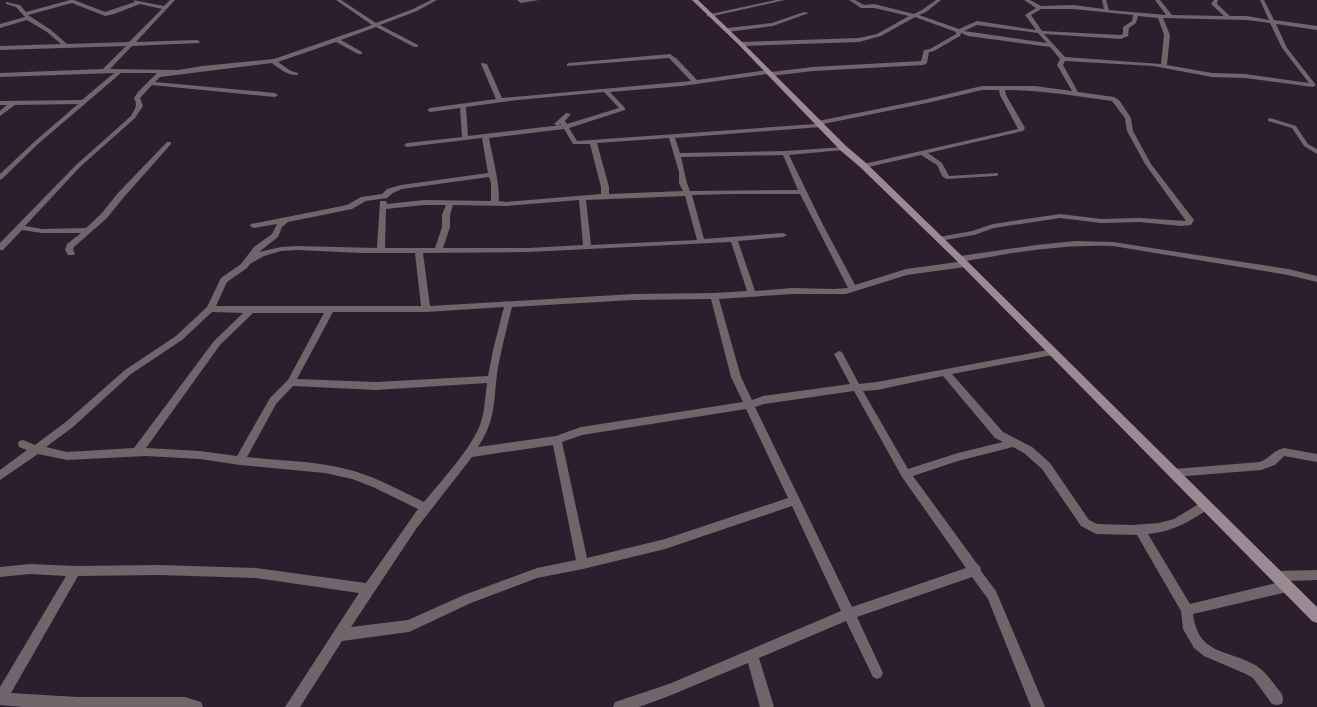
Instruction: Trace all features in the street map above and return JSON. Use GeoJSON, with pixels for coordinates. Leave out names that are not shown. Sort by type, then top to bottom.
{"type":"FeatureCollection","features":[{"type":"Feature","properties":{"kind":"main road"},"geometry":{"type":"LineString","coordinates":[[695,0],[727,30],[843,148],[864,166],[939,239],[1317,616]]}},
{"type":"Feature","properties":{"kind":"street"},"geometry":{"type":"LineString","coordinates":[[0,5],[15,0]]}},
{"type":"Feature","properties":{"kind":"street"},"geometry":{"type":"LineString","coordinates":[[131,0],[165,8]]}},
{"type":"Feature","properties":{"kind":"street"},"geometry":{"type":"LineString","coordinates":[[105,71],[133,44],[173,0]]}},
{"type":"Feature","properties":{"kind":"street"},"geometry":{"type":"LineString","coordinates":[[338,0],[376,25],[416,46]]}},
{"type":"Feature","properties":{"kind":"street"},"geometry":{"type":"LineString","coordinates":[[158,75],[274,61],[337,40],[415,10],[435,0]]}},
{"type":"Feature","properties":{"kind":"street"},"geometry":{"type":"LineString","coordinates":[[519,0],[521,2],[537,0]]}},
{"type":"Feature","properties":{"kind":"street"},"geometry":{"type":"LineString","coordinates":[[763,0],[769,3]]}},
{"type":"Feature","properties":{"kind":"street"},"geometry":{"type":"LineString","coordinates":[[710,14],[783,0]]}},
{"type":"Feature","properties":{"kind":"street"},"geometry":{"type":"LineString","coordinates":[[851,0],[863,7],[874,6],[916,16],[980,37],[1053,46]]}},
{"type":"Feature","properties":{"kind":"street"},"geometry":{"type":"LineString","coordinates":[[741,44],[859,40],[879,35],[916,16],[940,0]]}},
{"type":"Feature","properties":{"kind":"street"},"geometry":{"type":"LineString","coordinates":[[1026,0],[1040,8]]}},
{"type":"Feature","properties":{"kind":"street"},"geometry":{"type":"LineString","coordinates":[[1104,0],[1107,11]]}},
{"type":"Feature","properties":{"kind":"street"},"geometry":{"type":"LineString","coordinates":[[1157,0],[1170,16]]}},
{"type":"Feature","properties":{"kind":"street"},"geometry":{"type":"LineString","coordinates":[[1216,0],[1214,4],[1228,17]]}},
{"type":"Feature","properties":{"kind":"street"},"geometry":{"type":"LineString","coordinates":[[1262,0],[1271,15],[1271,21],[1284,47],[1304,71],[1313,85],[1245,76],[1212,75],[1164,66],[1063,59],[1028,15],[1040,8],[1058,7],[1160,17],[1228,17],[1271,21],[1317,28]]}},
{"type":"Feature","properties":{"kind":"street"},"geometry":{"type":"LineString","coordinates":[[0,26],[72,1],[105,14],[112,13],[140,2]]}},
{"type":"Feature","properties":{"kind":"street"},"geometry":{"type":"LineString","coordinates":[[8,3],[18,6],[27,16],[49,31],[65,45]]}},
{"type":"Feature","properties":{"kind":"street"},"geometry":{"type":"LineString","coordinates":[[727,30],[773,24],[806,13]]}},
{"type":"Feature","properties":{"kind":"street"},"geometry":{"type":"LineString","coordinates":[[430,110],[500,101],[695,82],[769,73],[826,71],[924,64],[926,51],[932,50],[958,35],[958,31],[977,23],[1040,32],[1100,37],[1124,37],[1126,35],[1126,27],[1134,22],[1136,15]]}},
{"type":"Feature","properties":{"kind":"street"},"geometry":{"type":"LineString","coordinates":[[1160,17],[1167,35],[1164,66]]}},
{"type":"Feature","properties":{"kind":"street"},"geometry":{"type":"LineString","coordinates":[[337,40],[360,53]]}},
{"type":"Feature","properties":{"kind":"street"},"geometry":{"type":"LineString","coordinates":[[0,48],[197,42]]}},
{"type":"Feature","properties":{"kind":"street"},"geometry":{"type":"LineString","coordinates":[[569,65],[670,56],[695,82]]}},
{"type":"Feature","properties":{"kind":"street"},"geometry":{"type":"LineString","coordinates":[[1063,59],[1060,65],[1077,95]]}},
{"type":"Feature","properties":{"kind":"street"},"geometry":{"type":"LineString","coordinates":[[274,61],[289,72],[296,74]]}},
{"type":"Feature","properties":{"kind":"street"},"geometry":{"type":"LineString","coordinates":[[484,64],[500,101]]}},
{"type":"Feature","properties":{"kind":"street"},"geometry":{"type":"LineString","coordinates":[[0,75],[105,71],[178,72],[238,65],[158,75],[137,98],[140,102],[140,107],[133,117],[82,162],[0,248]]}},
{"type":"Feature","properties":{"kind":"street"},"geometry":{"type":"LineString","coordinates":[[0,178],[36,143],[120,71]]}},
{"type":"Feature","properties":{"kind":"street"},"geometry":{"type":"LineString","coordinates":[[151,83],[275,95]]}},
{"type":"Feature","properties":{"kind":"street"},"geometry":{"type":"LineString","coordinates":[[864,166],[1021,130],[1022,128],[1003,95],[1002,87]]}},
{"type":"Feature","properties":{"kind":"street"},"geometry":{"type":"LineString","coordinates":[[564,124],[575,142],[787,129],[820,124],[927,102],[982,88],[1035,88],[1117,101],[1128,118],[1130,131],[1148,164],[1190,220],[1181,224],[1140,220],[1101,221],[1060,216],[993,226],[974,233],[939,239]]}},
{"type":"Feature","properties":{"kind":"street"},"geometry":{"type":"LineString","coordinates":[[407,145],[465,137],[544,129],[623,109],[606,90]]}},
{"type":"Feature","properties":{"kind":"street"},"geometry":{"type":"LineString","coordinates":[[0,103],[83,102]]}},
{"type":"Feature","properties":{"kind":"street"},"geometry":{"type":"LineString","coordinates":[[0,114],[13,103]]}},
{"type":"Feature","properties":{"kind":"street"},"geometry":{"type":"LineString","coordinates":[[463,106],[465,137]]}},
{"type":"Feature","properties":{"kind":"street"},"geometry":{"type":"LineString","coordinates":[[564,124],[568,114]]}},
{"type":"Feature","properties":{"kind":"street"},"geometry":{"type":"LineString","coordinates":[[1270,120],[1294,127],[1306,145],[1317,152]]}},
{"type":"Feature","properties":{"kind":"street"},"geometry":{"type":"LineString","coordinates":[[485,136],[494,183],[495,203]]}},
{"type":"Feature","properties":{"kind":"street"},"geometry":{"type":"LineString","coordinates":[[671,136],[701,242]]}},
{"type":"Feature","properties":{"kind":"street"},"geometry":{"type":"LineString","coordinates":[[592,142],[605,187],[605,196]]}},
{"type":"Feature","properties":{"kind":"street"},"geometry":{"type":"LineString","coordinates":[[71,253],[69,250],[70,246],[104,216],[121,195],[169,143]]}},
{"type":"Feature","properties":{"kind":"street"},"geometry":{"type":"LineString","coordinates":[[677,155],[785,153],[843,148]]}},
{"type":"Feature","properties":{"kind":"street"},"geometry":{"type":"LineString","coordinates":[[785,153],[830,248],[852,288]]}},
{"type":"Feature","properties":{"kind":"street"},"geometry":{"type":"LineString","coordinates":[[923,153],[940,164],[945,176],[948,178],[996,174]]}},
{"type":"Feature","properties":{"kind":"street"},"geometry":{"type":"LineString","coordinates":[[254,226],[349,206],[364,199],[384,196],[390,191],[401,187],[492,176]]}},
{"type":"Feature","properties":{"kind":"street"},"geometry":{"type":"LineString","coordinates":[[383,207],[396,204],[506,204],[605,196],[686,193],[803,192]]}},
{"type":"Feature","properties":{"kind":"street"},"geometry":{"type":"LineString","coordinates":[[381,251],[384,196]]}},
{"type":"Feature","properties":{"kind":"street"},"geometry":{"type":"LineString","coordinates":[[582,198],[587,247]]}},
{"type":"Feature","properties":{"kind":"street"},"geometry":{"type":"LineString","coordinates":[[438,250],[446,227],[446,215],[450,203]]}},
{"type":"Feature","properties":{"kind":"street"},"geometry":{"type":"LineString","coordinates":[[248,262],[257,249],[275,235],[279,226],[285,220]]}},
{"type":"Feature","properties":{"kind":"street"},"geometry":{"type":"LineString","coordinates":[[19,227],[42,231],[89,230]]}},
{"type":"Feature","properties":{"kind":"street"},"geometry":{"type":"LineString","coordinates":[[0,476],[70,424],[128,372],[179,338],[210,309],[224,280],[261,254],[297,248],[381,251],[528,250],[701,242],[783,235]]}},
{"type":"Feature","properties":{"kind":"street"},"geometry":{"type":"LineString","coordinates":[[734,240],[752,293]]}},
{"type":"Feature","properties":{"kind":"street"},"geometry":{"type":"LineString","coordinates":[[210,309],[426,309],[633,297],[714,296],[792,291],[834,292],[846,291],[906,272],[1041,247],[1093,242],[1288,272],[1317,279]]}},
{"type":"Feature","properties":{"kind":"street"},"geometry":{"type":"LineString","coordinates":[[419,250],[426,309]]}},
{"type":"Feature","properties":{"kind":"street"},"geometry":{"type":"LineString","coordinates":[[714,296],[736,377],[877,673]]}},
{"type":"Feature","properties":{"kind":"street"},"geometry":{"type":"LineString","coordinates":[[292,707],[368,589],[426,508],[468,453],[484,427],[489,411],[491,379],[509,304]]}},
{"type":"Feature","properties":{"kind":"street"},"geometry":{"type":"LineString","coordinates":[[137,452],[217,343],[251,310]]}},
{"type":"Feature","properties":{"kind":"street"},"geometry":{"type":"LineString","coordinates":[[240,462],[273,401],[291,382],[330,310]]}},
{"type":"Feature","properties":{"kind":"street"},"geometry":{"type":"LineString","coordinates":[[468,453],[557,440],[581,431],[749,405],[763,400],[856,387],[877,386],[1053,352]]}},
{"type":"Feature","properties":{"kind":"street"},"geometry":{"type":"LineString","coordinates":[[839,354],[856,387],[906,474],[976,570],[992,595],[1038,707]]}},
{"type":"Feature","properties":{"kind":"street"},"geometry":{"type":"LineString","coordinates":[[945,372],[999,435],[1028,450],[1046,466],[1085,523],[1090,527],[1096,530],[1140,530],[1167,526],[1179,522],[1206,505]]}},
{"type":"Feature","properties":{"kind":"street"},"geometry":{"type":"LineString","coordinates":[[291,382],[376,386],[491,379]]}},
{"type":"Feature","properties":{"kind":"street"},"geometry":{"type":"LineString","coordinates":[[557,440],[583,564]]}},
{"type":"Feature","properties":{"kind":"street"},"geometry":{"type":"LineString","coordinates":[[906,474],[958,457],[1013,443]]}},
{"type":"Feature","properties":{"kind":"street"},"geometry":{"type":"LineString","coordinates":[[22,444],[35,449],[67,456],[137,452],[200,455],[240,462],[325,469],[353,475],[377,484],[426,508]]}},
{"type":"Feature","properties":{"kind":"street"},"geometry":{"type":"LineString","coordinates":[[1174,473],[1261,466],[1271,462],[1280,453],[1284,452],[1317,458]]}},
{"type":"Feature","properties":{"kind":"street"},"geometry":{"type":"LineString","coordinates":[[339,635],[409,626],[468,599],[538,573],[583,564],[665,544],[795,500]]}},
{"type":"Feature","properties":{"kind":"street"},"geometry":{"type":"LineString","coordinates":[[1140,530],[1187,610],[1189,629],[1198,644],[1208,652],[1250,668],[1257,674],[1277,699]]}},
{"type":"Feature","properties":{"kind":"street"},"geometry":{"type":"LineString","coordinates":[[0,572],[30,569],[75,571],[159,570],[256,573],[368,589]]}},
{"type":"Feature","properties":{"kind":"street"},"geometry":{"type":"LineString","coordinates":[[620,707],[669,690],[849,614],[976,570]]}},
{"type":"Feature","properties":{"kind":"street"},"geometry":{"type":"LineString","coordinates":[[75,571],[0,699],[77,704],[185,704],[196,707]]}},
{"type":"Feature","properties":{"kind":"street"},"geometry":{"type":"LineString","coordinates":[[1277,576],[1317,575]]}},
{"type":"Feature","properties":{"kind":"street"},"geometry":{"type":"LineString","coordinates":[[1187,610],[1287,586]]}},
{"type":"Feature","properties":{"kind":"street"},"geometry":{"type":"LineString","coordinates":[[752,655],[767,707]]}}]}
